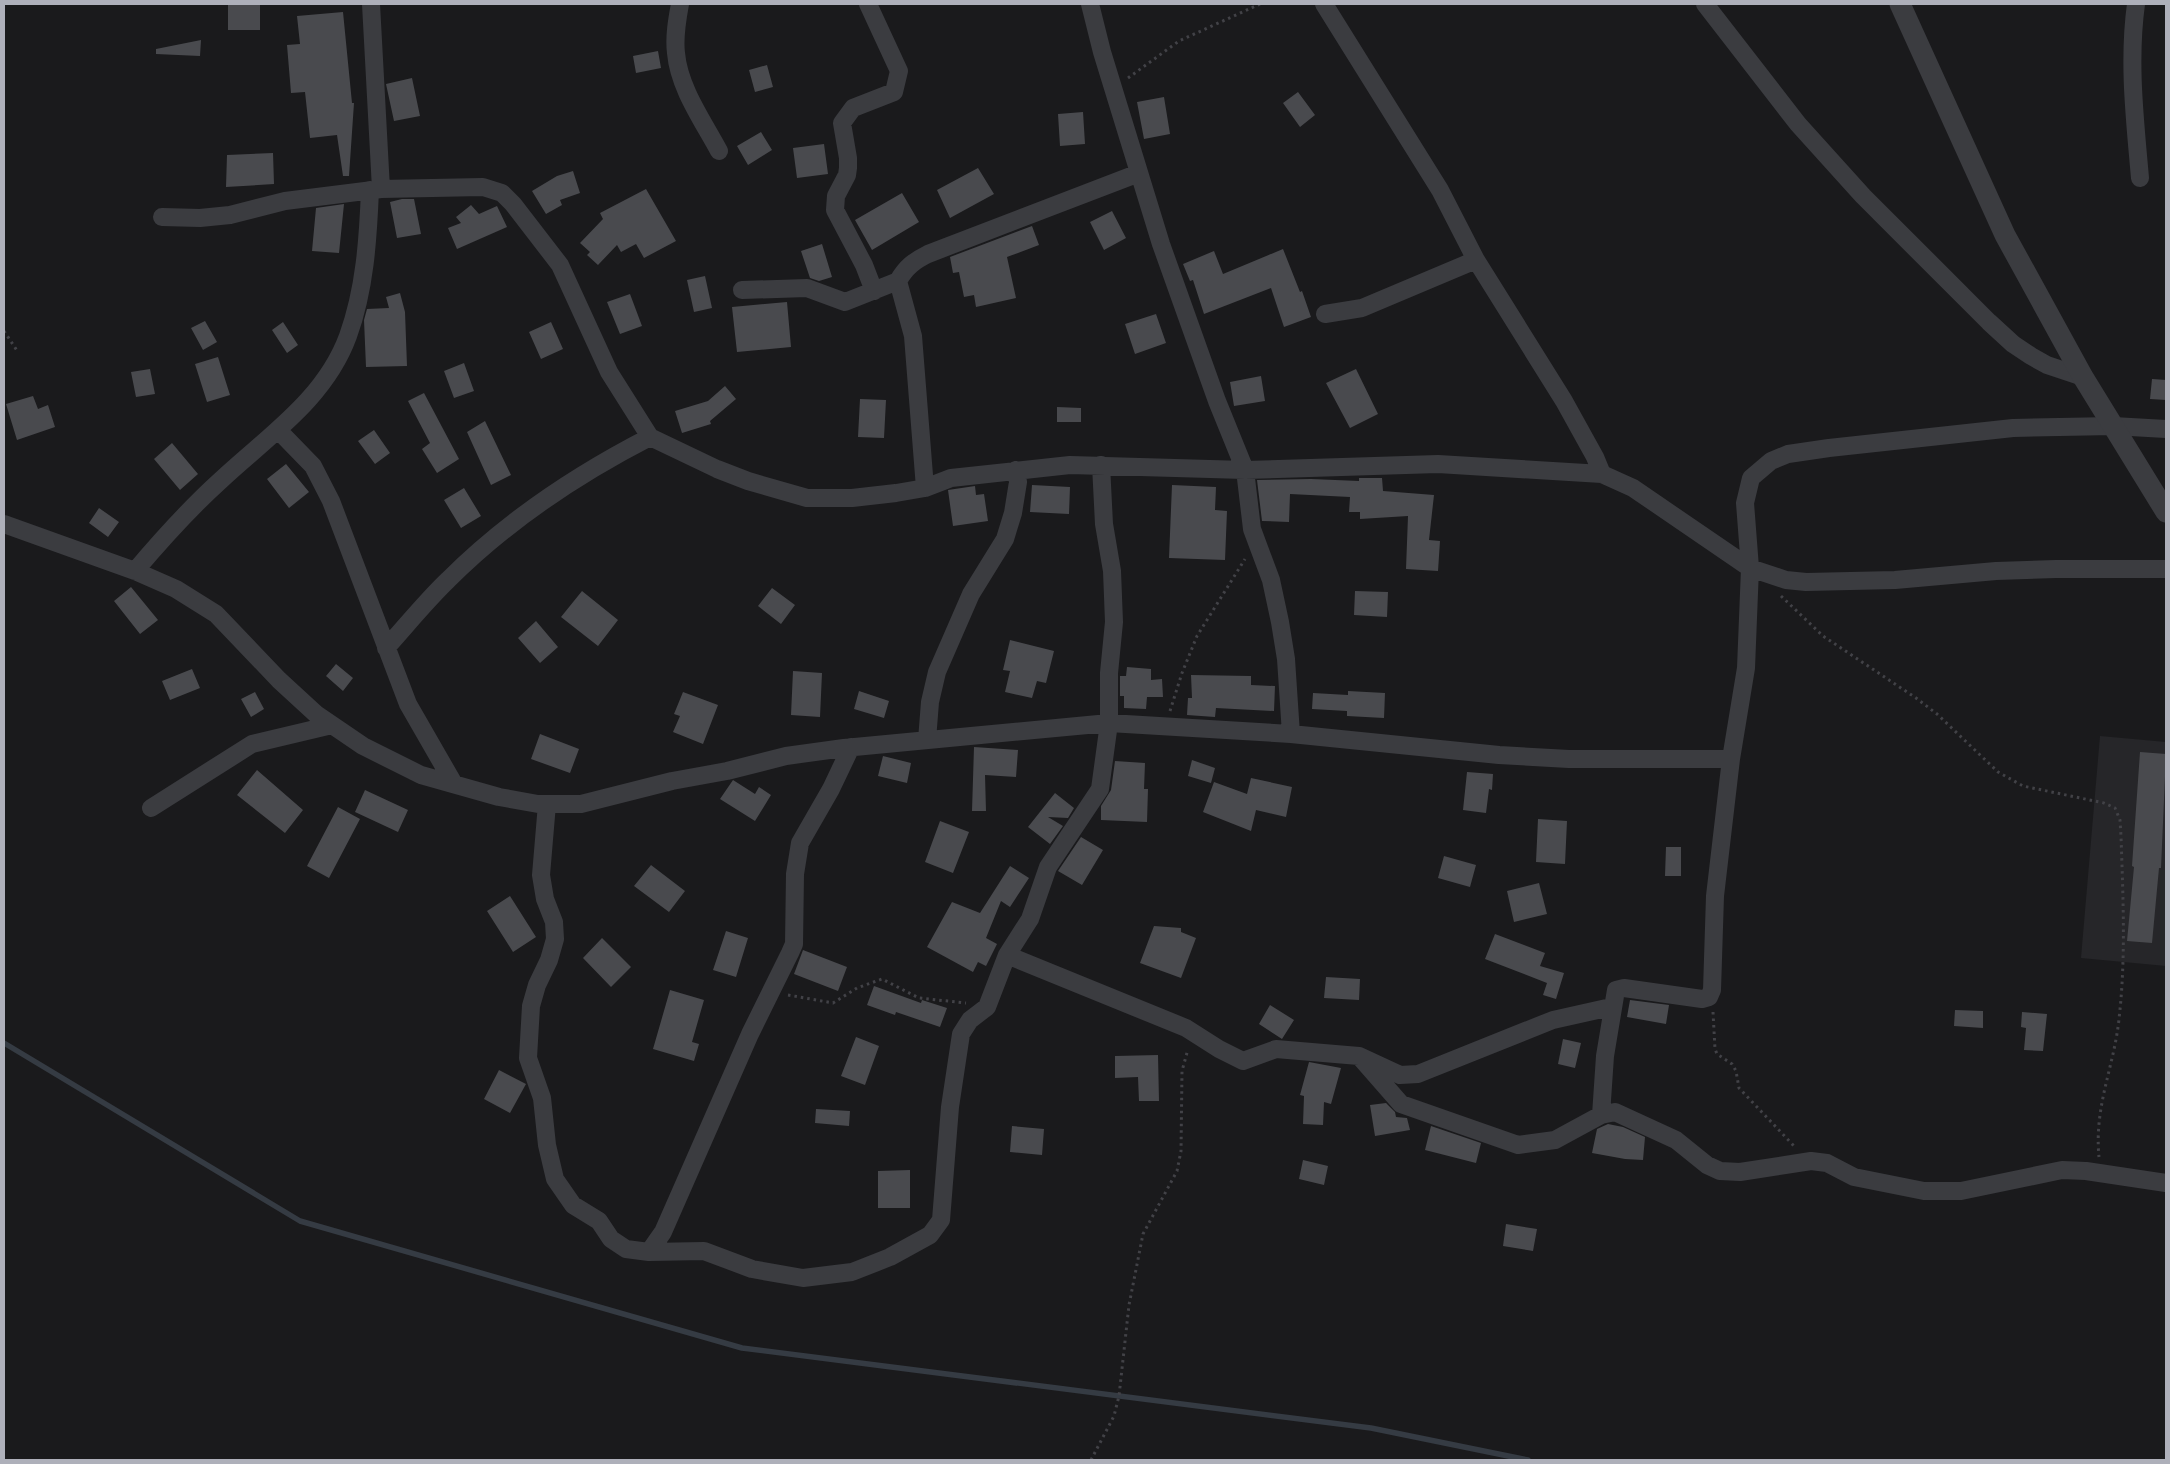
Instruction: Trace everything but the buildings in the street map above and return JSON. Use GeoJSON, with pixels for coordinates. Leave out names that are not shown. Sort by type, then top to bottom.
{"type":"FeatureCollection","features":[{"type":"Feature","properties":{"kind":"street"},"geometry":{"type":"LineString","coordinates":[[135,571],[205,495],[279,431],[330,373],[348,337],[357,308],[376,189],[370,4]]}},
{"type":"Feature","properties":{"kind":"street"},"geometry":{"type":"LineString","coordinates":[[680,4],[675,31],[676,55],[682,81],[719,151]]}},
{"type":"Feature","properties":{"kind":"street"},"geometry":{"type":"LineString","coordinates":[[868,4],[896,62],[899,79],[894,92],[853,108],[842,123],[848,168],[847,175],[836,196],[835,210],[864,265],[874,291]]}},
{"type":"Feature","properties":{"kind":"street"},"geometry":{"type":"LineString","coordinates":[[1090,4],[1161,244],[1217,401],[1245,470],[1252,529],[1271,580],[1280,622],[1286,659],[1291,734]]}},
{"type":"Feature","properties":{"kind":"street"},"geometry":{"type":"LineString","coordinates":[[1324,4],[1440,190],[1476,260],[1564,401],[1595,457],[1602,474]]}},
{"type":"Feature","properties":{"kind":"street"},"geometry":{"type":"LineString","coordinates":[[1705,4],[1798,124],[1863,196],[1989,322],[2013,344],[2030,356],[2047,365],[2083,377]]}},
{"type":"Feature","properties":{"kind":"street"},"geometry":{"type":"LineString","coordinates":[[1900,4],[2005,235],[2083,377],[2166,512]]}},
{"type":"Feature","properties":{"kind":"street"},"geometry":{"type":"LineString","coordinates":[[2136,4],[2133,25],[2132,85],[2140,178]]}},
{"type":"Feature","properties":{"kind":"street"},"geometry":{"type":"LineString","coordinates":[[742,290],[807,288],[845,302],[898,281],[911,262],[928,254],[1139,173]]}},
{"type":"Feature","properties":{"kind":"street"},"geometry":{"type":"LineString","coordinates":[[162,217],[200,218],[230,215],[285,201],[376,189],[484,187],[502,193],[513,204],[560,265],[609,372],[650,437],[718,470],[806,498],[852,498],[925,488],[951,478],[1016,470],[1101,465],[1245,470],[1438,464],[1602,474],[1633,488],[1666,508],[1750,568],[1773,578],[1806,582],[1895,580],[1996,571],[2166,569]]}},
{"type":"Feature","properties":{"kind":"street"},"geometry":{"type":"LineString","coordinates":[[1325,314],[1362,308],[1476,260]]}},
{"type":"Feature","properties":{"kind":"street"},"geometry":{"type":"LineString","coordinates":[[898,281],[913,336],[925,488]]}},
{"type":"Feature","properties":{"kind":"street"},"geometry":{"type":"LineString","coordinates":[[1601,1115],[1604,1065],[1616,990],[1624,988],[1702,1000],[1709,997],[1712,990],[1715,896],[1731,759],[1746,668],[1750,568],[1745,503],[1751,478],[1771,460],[1788,454],[2013,428],[2113,426],[2166,429]]}},
{"type":"Feature","properties":{"kind":"street"},"geometry":{"type":"LineString","coordinates":[[279,431],[313,466],[331,501],[408,704],[454,784]]}},
{"type":"Feature","properties":{"kind":"street"},"geometry":{"type":"LineString","coordinates":[[386,648],[447,580],[505,528],[605,461],[650,437]]}},
{"type":"Feature","properties":{"kind":"street"},"geometry":{"type":"LineString","coordinates":[[547,804],[541,876],[545,899],[554,922],[555,938],[550,960],[537,985],[531,1006],[528,1058],[542,1098],[547,1145],[554,1179],[573,1205],[599,1222],[618,1245],[637,1252],[704,1251],[752,1269],[803,1278],[852,1272],[890,1258],[930,1235],[941,1220],[950,1107],[961,1034],[970,1020],[987,1007],[1007,955],[1030,919],[1048,867],[1100,790],[1109,723],[1109,673],[1114,622],[1112,572],[1104,524],[1101,465]]}},
{"type":"Feature","properties":{"kind":"street"},"geometry":{"type":"LineString","coordinates":[[927,740],[930,702],[937,672],[971,594],[1005,539],[1013,513],[1018,482],[1016,470]]}},
{"type":"Feature","properties":{"kind":"street"},"geometry":{"type":"LineString","coordinates":[[4,524],[135,571],[176,589],[216,614],[279,680],[316,714],[363,746],[421,775],[499,797],[547,804],[581,804],[672,781],[727,771],[786,756],[851,747],[1109,723],[1291,734],[1508,756],[1570,759],[1731,759]]}},
{"type":"Feature","properties":{"kind":"street"},"geometry":{"type":"LineString","coordinates":[[151,808],[252,744],[332,725]]}},
{"type":"Feature","properties":{"kind":"street"},"geometry":{"type":"LineString","coordinates":[[649,1252],[663,1232],[688,1180],[770,990],[794,944],[795,874],[800,842],[831,789],[851,747]]}},
{"type":"Feature","properties":{"kind":"street"},"geometry":{"type":"LineString","coordinates":[[1007,955],[1195,1032],[1219,1049],[1243,1062],[1276,1049],[1359,1056],[1400,1075],[1418,1074],[1554,1020],[1612,1007]]}},
{"type":"Feature","properties":{"kind":"street"},"geometry":{"type":"LineString","coordinates":[[1359,1056],[1401,1104],[1518,1145],[1555,1140],[1609,1112],[1622,1114],[1676,1140],[1707,1165],[1720,1171],[1740,1172],[1811,1161],[1827,1163],[1854,1177],[1924,1191],[1961,1191],[2062,1170],[2100,1172],[2166,1183]]}},
{"type":"Feature","properties":{"kind":"path"},"geometry":{"type":"LineString","coordinates":[[1114,89],[1179,41],[1260,4]]}},
{"type":"Feature","properties":{"kind":"path"},"geometry":{"type":"LineString","coordinates":[[4,331],[18,352]]}},
{"type":"Feature","properties":{"kind":"path"},"geometry":{"type":"LineString","coordinates":[[1166,726],[1182,673],[1197,636],[1246,558]]}},
{"type":"Feature","properties":{"kind":"path"},"geometry":{"type":"LineString","coordinates":[[1773,578],[1781,596],[1823,636],[1937,714],[1998,772],[2023,786],[2104,802],[2115,808],[2120,820],[2121,836],[2123,972],[2119,1021],[2096,1132],[2100,1172]]}},
{"type":"Feature","properties":{"kind":"path"},"geometry":{"type":"LineString","coordinates":[[770,990],[833,1003],[857,988],[882,979],[919,998],[987,1007]]}},
{"type":"Feature","properties":{"kind":"path"},"geometry":{"type":"LineString","coordinates":[[1712,990],[1715,1051],[1732,1064],[1736,1071],[1739,1088],[1782,1136],[1811,1161]]}},
{"type":"Feature","properties":{"kind":"path"},"geometry":{"type":"LineString","coordinates":[[1091,1460],[1114,1416],[1119,1396],[1129,1305],[1143,1234],[1177,1171],[1181,1151],[1183,1062],[1195,1032]]}},
{"type":"Feature","properties":{"kind":"shaded area"},"geometry":{"type":"Polygon","coordinates":[[[2100,736],[2166,742],[2166,966],[2081,958],[2100,736]]]}},
{"type":"Feature","properties":{"kind":"waterway"},"geometry":{"type":"LineString","coordinates":[[4,1043],[300,1221],[742,1348],[1371,1428],[1528,1460]]}}]}
